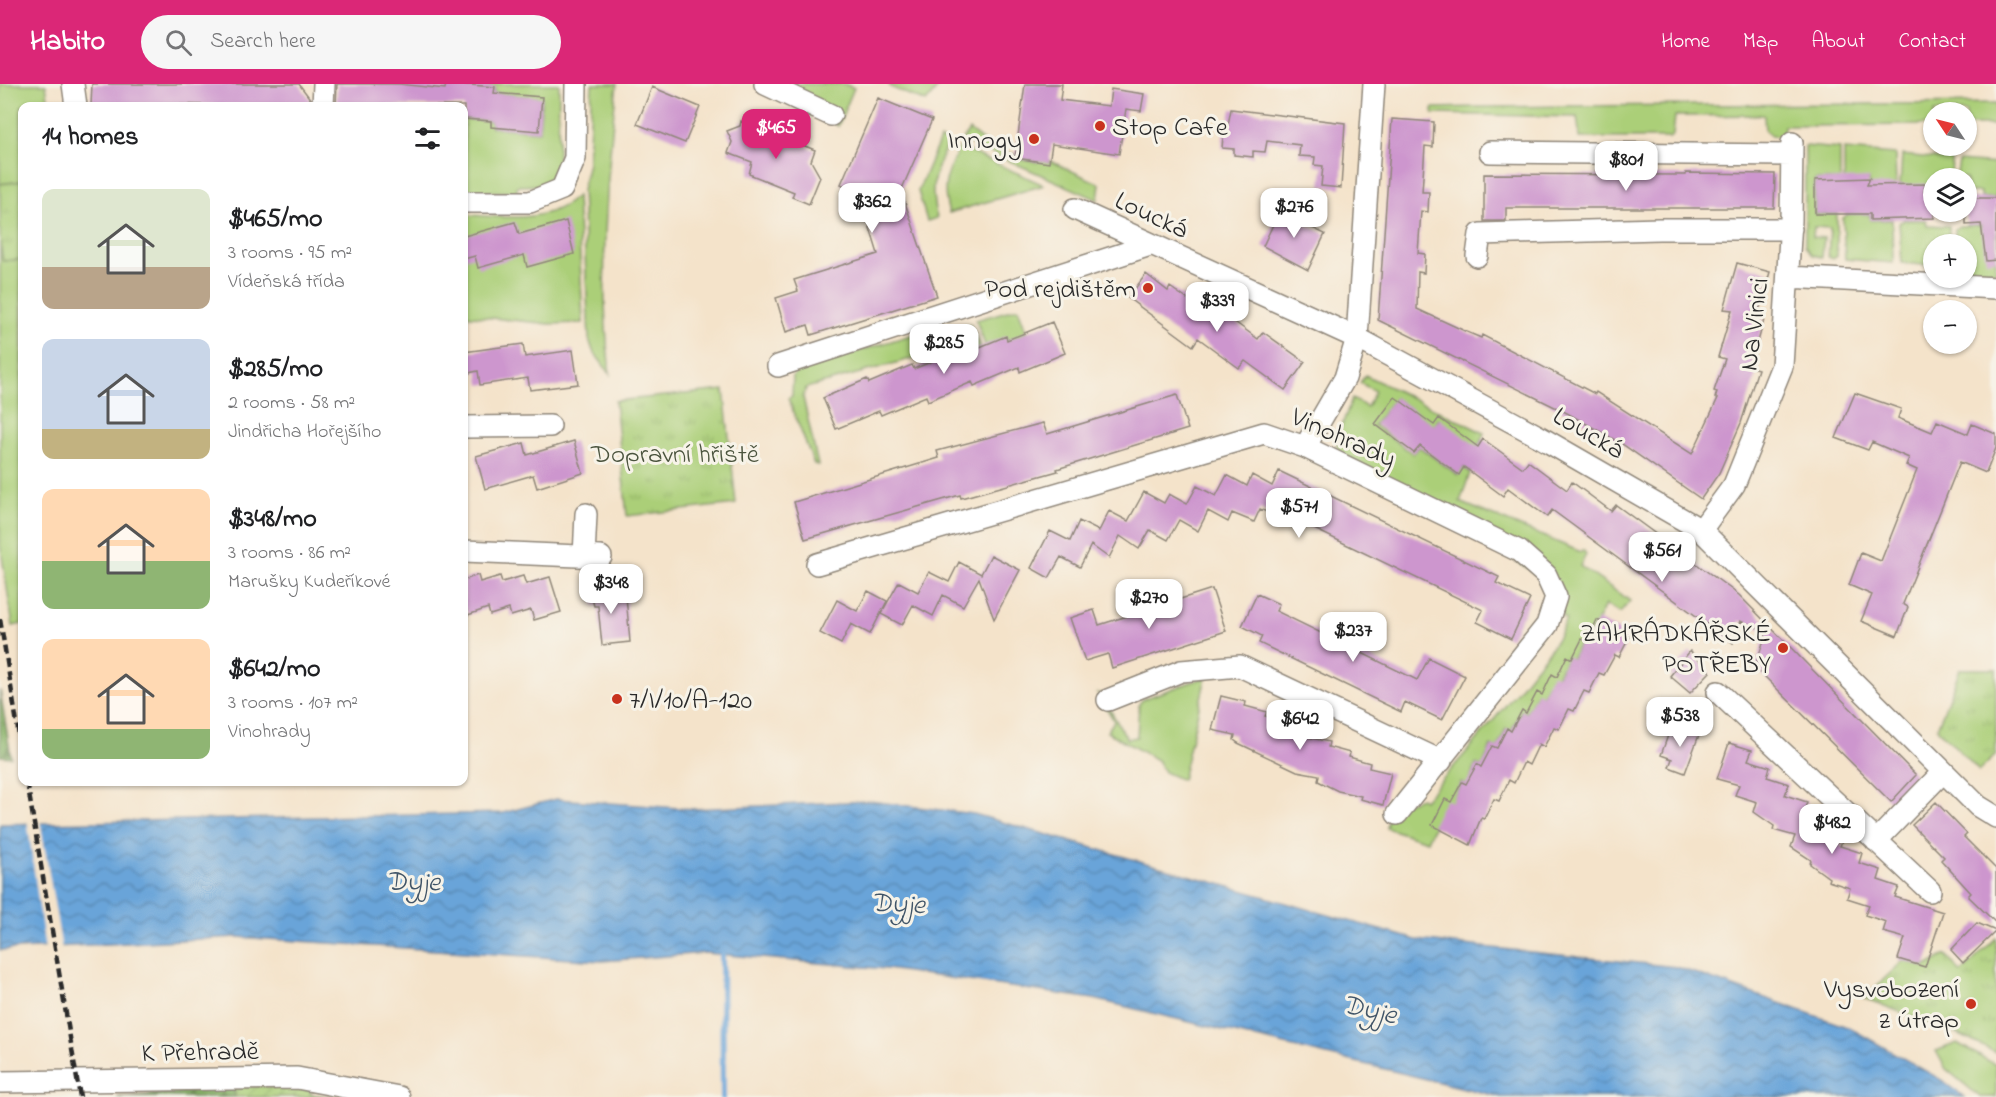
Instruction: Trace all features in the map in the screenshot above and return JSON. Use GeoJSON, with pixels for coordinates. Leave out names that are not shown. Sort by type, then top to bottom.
{"type":"FeatureCollection","features":[{"type":"Feature","properties":{"kind":"street"},"geometry":{"type":"LineString","coordinates":[[73,84],[75,102]]}},
{"type":"Feature","properties":{"kind":"street"},"geometry":{"type":"LineString","coordinates":[[323,102],[324,84]]}},
{"type":"Feature","properties":{"kind":"street"},"geometry":{"type":"LineString","coordinates":[[468,202],[530,202],[562,189],[574,158],[576,84]]}},
{"type":"Feature","properties":{"kind":"street"},"geometry":{"type":"LineString","coordinates":[[765,84],[831,115]]}},
{"type":"Feature","properties":{"kind":"street"},"geometry":{"type":"LineString","coordinates":[[1305,447],[1345,378],[1357,338],[1374,84]]}},
{"type":"Feature","properties":{"kind":"street","name":"Na Vinici"},"geometry":{"type":"LineString","coordinates":[[1490,152],[1792,149],[1791,229],[1782,366],[1734,485],[1701,530]]}},
{"type":"Feature","properties":{"kind":"street","name":"Loucká"},"geometry":{"type":"LineString","coordinates":[[1075,209],[1357,338],[1538,436],[1701,530],[1943,772],[1978,806],[1996,817]]}},
{"type":"Feature","properties":{"kind":"street"},"geometry":{"type":"LineString","coordinates":[[1477,256],[1480,234],[1659,229],[1791,229]]}},
{"type":"Feature","properties":{"kind":"street"},"geometry":{"type":"LineString","coordinates":[[778,366],[1150,245]]}},
{"type":"Feature","properties":{"kind":"street"},"geometry":{"type":"LineString","coordinates":[[1788,277],[1996,288]]}},
{"type":"Feature","properties":{"kind":"street"},"geometry":{"type":"LineString","coordinates":[[468,427],[550,426]]}},
{"type":"Feature","properties":{"kind":"street","name":"Vinohrady"},"geometry":{"type":"LineString","coordinates":[[816,564],[1264,433],[1305,447],[1519,551],[1546,575],[1556,597],[1547,625],[1442,761],[1397,814]]}},
{"type":"Feature","properties":{"kind":"street"},"geometry":{"type":"LineString","coordinates":[[468,551],[593,557],[586,514]]}},
{"type":"Feature","properties":{"kind":"street"},"geometry":{"type":"LineString","coordinates":[[1108,699],[1181,671],[1240,666],[1442,761]]}},
{"type":"Feature","properties":{"kind":"street"},"geometry":{"type":"LineString","coordinates":[[1718,692],[1930,891]]}},
{"type":"Feature","properties":{"kind":"street"},"geometry":{"type":"LineString","coordinates":[[1876,841],[1943,772]]}},
{"type":"Feature","properties":{"kind":"street","name":"K Přehradě"},"geometry":{"type":"LineString","coordinates":[[0,1082],[297,1078],[399,1097]]}},
{"type":"Feature","properties":{"kind":"green space"},"geometry":{"type":"Polygon","coordinates":[[[0,84],[46,84],[48,102],[18,102],[18,182],[0,184],[0,84]]]}},
{"type":"Feature","properties":{"kind":"green space"},"geometry":{"type":"Polygon","coordinates":[[[458,84],[559,84],[558,162],[554,175],[543,185],[517,186],[517,192],[468,191],[468,119],[491,121],[491,127],[539,131],[542,98],[494,93],[495,88],[458,84]]]}},
{"type":"Feature","properties":{"kind":"green space"},"geometry":{"type":"Polygon","coordinates":[[[592,84],[617,84],[610,156],[604,265],[610,374],[593,351],[589,339],[582,190],[588,162],[592,84]]]}},
{"type":"Feature","properties":{"kind":"green space"},"geometry":{"type":"Polygon","coordinates":[[[778,84],[844,84],[854,88],[838,126],[778,84]]]}},
{"type":"Feature","properties":{"kind":"green space"},"geometry":{"type":"Polygon","coordinates":[[[889,84],[941,84],[926,102],[890,87],[889,84]]]}},
{"type":"Feature","properties":{"kind":"green space"},"geometry":{"type":"Polygon","coordinates":[[[1923,103],[1923,125],[1784,126],[1783,137],[1771,136],[1765,131],[1764,115],[1675,116],[1673,135],[1669,138],[1580,138],[1577,117],[1433,114],[1433,108],[1923,103]]]}},
{"type":"Feature","properties":{"kind":"green space"},"geometry":{"type":"Polygon","coordinates":[[[1977,103],[1996,103],[1996,125],[1977,125],[1977,103]]]}},
{"type":"Feature","properties":{"kind":"green space"},"geometry":{"type":"Polygon","coordinates":[[[969,130],[991,147],[1018,155],[1018,159],[1038,162],[1039,158],[1046,159],[1100,184],[1098,200],[962,140],[969,130]]]}},
{"type":"Feature","properties":{"kind":"green space"},"geometry":{"type":"Polygon","coordinates":[[[940,139],[948,142],[934,179],[933,196],[937,218],[927,221],[918,191],[940,139]]]}},
{"type":"Feature","properties":{"kind":"green space"},"geometry":{"type":"Polygon","coordinates":[[[1805,146],[1840,149],[1840,180],[1815,180],[1815,214],[1837,214],[1837,256],[1833,259],[1828,257],[1830,228],[1814,227],[1813,237],[1824,238],[1822,257],[1812,255],[1805,246],[1805,146]]]}},
{"type":"Feature","properties":{"kind":"green space"},"geometry":{"type":"Polygon","coordinates":[[[959,147],[1044,185],[949,213],[945,194],[946,179],[959,147]]]}},
{"type":"Feature","properties":{"kind":"green space"},"geometry":{"type":"Polygon","coordinates":[[[1844,150],[1895,154],[1896,186],[1870,187],[1869,180],[1844,180],[1844,150]]]}},
{"type":"Feature","properties":{"kind":"green space"},"geometry":{"type":"Polygon","coordinates":[[[1902,155],[1952,160],[1952,168],[1923,168],[1923,186],[1900,186],[1902,155]]]}},
{"type":"Feature","properties":{"kind":"green space"},"geometry":{"type":"Polygon","coordinates":[[[1959,161],[1996,164],[1996,198],[1981,198],[1981,192],[1977,192],[1977,168],[1958,168],[1959,161]]]}},
{"type":"Feature","properties":{"kind":"green space"},"geometry":{"type":"Polygon","coordinates":[[[18,182],[18,259],[3,261],[0,242],[0,184],[18,182]]]}},
{"type":"Feature","properties":{"kind":"green space"},"geometry":{"type":"Polygon","coordinates":[[[577,196],[583,323],[549,324],[468,315],[468,215],[523,217],[552,211],[577,196]]]}},
{"type":"Feature","properties":{"kind":"green space"},"geometry":{"type":"Polygon","coordinates":[[[1848,214],[1869,214],[1871,220],[1892,220],[1893,263],[1845,259],[1843,218],[1848,214]]]}},
{"type":"Feature","properties":{"kind":"green space"},"geometry":{"type":"Polygon","coordinates":[[[1904,220],[1923,220],[1927,225],[1949,226],[1949,234],[1923,234],[1923,265],[1902,263],[1899,223],[1904,220]]]}},
{"type":"Feature","properties":{"kind":"green space"},"geometry":{"type":"Polygon","coordinates":[[[1981,225],[1982,231],[1996,232],[1996,272],[1977,269],[1977,234],[1955,234],[1955,229],[1959,226],[1981,225]]]}},
{"type":"Feature","properties":{"kind":"green space"},"geometry":{"type":"Polygon","coordinates":[[[0,242],[3,261],[18,259],[18,625],[13,626],[0,544],[0,242]]]}},
{"type":"Feature","properties":{"kind":"green space"},"geometry":{"type":"Polygon","coordinates":[[[1018,308],[1027,333],[1007,341],[985,345],[976,320],[1018,308]]]}},
{"type":"Feature","properties":{"kind":"green space"},"geometry":{"type":"Polygon","coordinates":[[[970,324],[981,347],[961,355],[959,350],[924,365],[921,356],[806,388],[803,397],[818,465],[814,464],[788,398],[792,396],[793,376],[800,369],[921,332],[930,354],[936,352],[933,334],[970,324]]]}},
{"type":"Feature","properties":{"kind":"green space"},"geometry":{"type":"Polygon","coordinates":[[[1365,375],[1484,433],[1478,449],[1438,419],[1434,426],[1395,398],[1374,425],[1413,454],[1419,447],[1458,475],[1464,467],[1470,473],[1460,502],[1581,552],[1583,550],[1586,554],[1580,566],[1630,601],[1620,613],[1605,605],[1587,642],[1582,639],[1571,660],[1567,657],[1556,678],[1552,676],[1541,696],[1537,693],[1526,713],[1521,711],[1511,731],[1506,729],[1497,749],[1491,746],[1482,767],[1476,764],[1467,785],[1461,782],[1452,803],[1445,801],[1427,841],[1386,828],[1390,808],[1421,798],[1424,800],[1491,724],[1545,656],[1559,635],[1566,619],[1562,617],[1560,588],[1338,451],[1336,440],[1352,399],[1367,407],[1375,391],[1360,383],[1365,375]]]}},
{"type":"Feature","properties":{"kind":"green space","name":"Dopravní hřiště"},"geometry":{"type":"Polygon","coordinates":[[[724,390],[736,504],[627,516],[615,401],[724,390]]]}},
{"type":"Feature","properties":{"kind":"green space"},"geometry":{"type":"Polygon","coordinates":[[[1960,669],[1996,669],[1996,755],[1979,771],[1937,728],[1960,669]]]}},
{"type":"Feature","properties":{"kind":"green space"},"geometry":{"type":"Polygon","coordinates":[[[1206,677],[1182,780],[1164,772],[1157,760],[1107,732],[1114,721],[1098,693],[1101,694],[1127,739],[1137,737],[1139,704],[1143,699],[1206,677]]]}},
{"type":"Feature","properties":{"kind":"green space"},"geometry":{"type":"Polygon","coordinates":[[[0,690],[11,757],[0,756],[0,690]]]}},
{"type":"Feature","properties":{"kind":"green space"},"geometry":{"type":"Polygon","coordinates":[[[1996,938],[1996,1053],[1962,1036],[1864,998],[1904,960],[1925,967],[1946,955],[1961,973],[1996,938]]]}},
{"type":"Feature","properties":{"kind":"green space"},"geometry":{"type":"Polygon","coordinates":[[[1957,1043],[1996,1065],[1996,1097],[1980,1097],[1946,1069],[1936,1051],[1957,1043]]]}},
{"type":"Feature","properties":{"kind":"green space"},"geometry":{"type":"Polygon","coordinates":[[[259,1086],[310,1090],[311,1094],[334,1097],[235,1097],[234,1088],[259,1086]]]}},
{"type":"Feature","properties":{"kind":"green space"},"geometry":{"type":"Polygon","coordinates":[[[234,1088],[235,1097],[117,1097],[234,1088]]]}},
{"type":"Feature","properties":{"kind":"water","name":"Dyje"},"geometry":{"type":"Polygon","coordinates":[[[556,799],[692,809],[869,801],[974,814],[1416,940],[1677,967],[1850,1028],[1945,1082],[1964,1097],[1501,1097],[1094,999],[887,969],[705,953],[602,961],[237,937],[0,950],[0,824],[503,813],[556,799]]]}},
{"type":"Feature","properties":{"kind":"pier"},"geometry":{"type":"Polygon","coordinates":[[[27,820],[40,820],[62,949],[45,950],[27,820]]]}},
{"type":"Feature","properties":{"kind":"building"},"geometry":{"type":"Polygon","coordinates":[[[92,84],[299,84],[311,100],[311,102],[91,102],[92,84]]]}},
{"type":"Feature","properties":{"kind":"building"},"geometry":{"type":"Polygon","coordinates":[[[337,84],[399,84],[445,89],[446,84],[458,84],[495,87],[494,93],[542,97],[539,131],[491,127],[491,121],[468,119],[468,102],[336,102],[337,84]]]}},
{"type":"Feature","properties":{"kind":"building"},"geometry":{"type":"Polygon","coordinates":[[[1025,84],[1062,84],[1060,100],[1109,106],[1111,89],[1144,94],[1141,111],[1126,109],[1119,154],[1052,144],[1049,163],[1015,158],[1025,84]]]}},
{"type":"Feature","properties":{"kind":"building"},"geometry":{"type":"Polygon","coordinates":[[[652,87],[700,107],[685,143],[637,124],[652,87]]]}},
{"type":"Feature","properties":{"kind":"building"},"geometry":{"type":"Polygon","coordinates":[[[878,98],[932,120],[901,191],[937,296],[811,335],[808,325],[786,332],[776,298],[798,291],[794,280],[878,254],[859,192],[841,184],[878,98]]]}},
{"type":"Feature","properties":{"kind":"building"},"geometry":{"type":"Polygon","coordinates":[[[1231,109],[1345,123],[1341,188],[1321,186],[1323,166],[1314,165],[1315,157],[1299,156],[1300,145],[1267,141],[1265,152],[1253,151],[1253,157],[1234,155],[1234,149],[1222,148],[1224,125],[1228,125],[1231,109]]]}},
{"type":"Feature","properties":{"kind":"building"},"geometry":{"type":"Polygon","coordinates":[[[1392,119],[1434,122],[1433,147],[1425,146],[1422,192],[1429,192],[1428,212],[1421,211],[1418,253],[1425,254],[1424,273],[1418,272],[1417,309],[1481,338],[1482,335],[1595,394],[1596,392],[1692,454],[1718,398],[1715,398],[1717,392],[1714,391],[1725,359],[1718,357],[1732,310],[1724,309],[1737,263],[1770,272],[1757,318],[1764,320],[1751,367],[1758,369],[1741,423],[1719,473],[1701,499],[1622,444],[1567,413],[1378,320],[1392,119]]]}},
{"type":"Feature","properties":{"kind":"building"},"geometry":{"type":"Polygon","coordinates":[[[741,121],[815,150],[811,161],[820,177],[809,204],[792,197],[794,192],[749,174],[752,162],[728,153],[732,142],[727,131],[740,126],[741,121]]]}},
{"type":"Feature","properties":{"kind":"building"},"geometry":{"type":"Polygon","coordinates":[[[1686,173],[1775,174],[1774,208],[1506,208],[1506,221],[1484,221],[1484,174],[1686,175],[1686,173]]]}},
{"type":"Feature","properties":{"kind":"building"},"geometry":{"type":"Polygon","coordinates":[[[1870,178],[1867,185],[1923,184],[1923,218],[1870,220],[1870,214],[1815,214],[1815,180],[1870,178]]]}},
{"type":"Feature","properties":{"kind":"building"},"geometry":{"type":"Polygon","coordinates":[[[1977,198],[1996,198],[1996,260],[1986,261],[1981,224],[1966,225],[1966,222],[1977,222],[1977,198]]]}},
{"type":"Feature","properties":{"kind":"building"},"geometry":{"type":"Polygon","coordinates":[[[1285,199],[1290,217],[1325,234],[1308,270],[1263,246],[1285,199]]]}},
{"type":"Feature","properties":{"kind":"building"},"geometry":{"type":"Polygon","coordinates":[[[566,221],[574,254],[527,267],[524,255],[478,268],[475,256],[468,258],[468,235],[515,222],[519,234],[566,221]]]}},
{"type":"Feature","properties":{"kind":"building"},"geometry":{"type":"Polygon","coordinates":[[[1146,274],[1168,291],[1170,287],[1211,316],[1217,309],[1258,339],[1263,332],[1305,362],[1285,390],[1245,361],[1239,368],[1198,338],[1193,346],[1128,298],[1146,274]]]}},
{"type":"Feature","properties":{"kind":"building"},"geometry":{"type":"Polygon","coordinates":[[[1052,322],[1065,353],[1020,372],[1019,367],[974,386],[972,382],[928,401],[926,396],[881,415],[879,411],[836,429],[823,398],[867,379],[869,383],[912,365],[914,369],[959,350],[961,355],[1006,336],[1007,340],[1052,322]]]}},
{"type":"Feature","properties":{"kind":"building"},"geometry":{"type":"Polygon","coordinates":[[[523,344],[525,357],[573,350],[578,384],[530,390],[528,378],[480,385],[478,371],[468,373],[468,351],[523,344]]]}},
{"type":"Feature","properties":{"kind":"building"},"geometry":{"type":"Polygon","coordinates":[[[1855,393],[1901,409],[1898,418],[1932,432],[1937,421],[1968,434],[1972,424],[1996,434],[1996,448],[1986,473],[1960,462],[1903,604],[1908,607],[1897,636],[1861,621],[1872,595],[1849,585],[1861,553],[1881,561],[1917,470],[1906,465],[1909,458],[1872,442],[1868,450],[1836,438],[1855,393]]]}},
{"type":"Feature","properties":{"kind":"building"},"geometry":{"type":"Polygon","coordinates":[[[1177,395],[1188,429],[1057,469],[1058,471],[961,498],[960,495],[805,539],[794,502],[939,458],[937,451],[1043,423],[1047,434],[1177,395]]]}},
{"type":"Feature","properties":{"kind":"building"},"geometry":{"type":"Polygon","coordinates":[[[1395,397],[1434,425],[1439,418],[1478,447],[1483,439],[1523,468],[1528,461],[1567,490],[1572,482],[1611,511],[1616,505],[1739,595],[1916,775],[1891,802],[1755,667],[1767,631],[1740,621],[1733,643],[1552,510],[1547,517],[1508,488],[1503,496],[1464,467],[1459,475],[1420,446],[1414,453],[1375,424],[1395,397]]]}},
{"type":"Feature","properties":{"kind":"building"},"geometry":{"type":"Polygon","coordinates":[[[574,441],[583,473],[537,488],[533,475],[485,489],[476,456],[524,443],[527,455],[574,441]]]}},
{"type":"Feature","properties":{"kind":"building"},"geometry":{"type":"Polygon","coordinates":[[[1279,471],[1499,577],[1496,583],[1530,599],[1511,639],[1477,622],[1483,610],[1304,524],[1302,527],[1260,509],[1254,522],[1232,513],[1228,522],[1208,511],[1198,531],[1179,520],[1168,540],[1150,530],[1139,549],[1120,536],[1109,558],[1091,545],[1080,567],[1061,557],[1049,578],[1031,568],[1050,531],[1070,541],[1079,521],[1099,531],[1109,511],[1128,521],[1144,492],[1164,503],[1169,494],[1187,504],[1197,486],[1216,496],[1227,475],[1247,486],[1252,475],[1272,486],[1279,471]]]}},
{"type":"Feature","properties":{"kind":"building"},"geometry":{"type":"Polygon","coordinates":[[[991,555],[1020,570],[994,619],[979,578],[963,606],[943,595],[933,616],[913,605],[902,625],[881,614],[899,582],[918,592],[929,572],[949,582],[959,562],[981,574],[991,555]]]}},
{"type":"Feature","properties":{"kind":"building"},"geometry":{"type":"Polygon","coordinates":[[[478,575],[480,582],[500,576],[502,582],[523,576],[526,584],[550,577],[561,612],[534,620],[531,610],[511,616],[509,609],[490,615],[488,608],[468,615],[468,579],[478,575]]]}},
{"type":"Feature","properties":{"kind":"building"},"geometry":{"type":"Polygon","coordinates":[[[612,584],[613,598],[626,596],[630,642],[602,645],[598,606],[594,606],[589,587],[612,584]]]}},
{"type":"Feature","properties":{"kind":"building"},"geometry":{"type":"Polygon","coordinates":[[[1212,589],[1226,631],[1112,668],[1108,654],[1085,661],[1070,618],[1094,610],[1099,625],[1212,589]]]}},
{"type":"Feature","properties":{"kind":"building"},"geometry":{"type":"Polygon","coordinates":[[[868,591],[887,601],[870,634],[851,624],[841,644],[820,633],[837,600],[857,611],[868,591]]]}},
{"type":"Feature","properties":{"kind":"building"},"geometry":{"type":"Polygon","coordinates":[[[1257,594],[1279,604],[1276,611],[1417,680],[1429,658],[1465,676],[1442,720],[1405,702],[1401,712],[1259,643],[1262,636],[1242,626],[1257,594]]]}},
{"type":"Feature","properties":{"kind":"building"},"geometry":{"type":"Polygon","coordinates":[[[1597,620],[1630,636],[1619,657],[1615,655],[1604,675],[1599,673],[1589,693],[1584,691],[1574,711],[1569,709],[1559,729],[1554,727],[1544,747],[1539,744],[1529,765],[1524,762],[1514,783],[1509,780],[1499,801],[1494,799],[1484,819],[1481,818],[1470,845],[1432,825],[1445,799],[1451,802],[1462,782],[1466,784],[1477,764],[1481,767],[1492,746],[1497,748],[1507,728],[1511,731],[1522,710],[1526,713],[1537,692],[1542,695],[1552,674],[1557,677],[1567,656],[1572,659],[1582,639],[1587,641],[1597,620]]]}},
{"type":"Feature","properties":{"kind":"building"},"geometry":{"type":"Polygon","coordinates":[[[1690,651],[1710,672],[1690,693],[1670,676],[1690,651]]]}},
{"type":"Feature","properties":{"kind":"building"},"geometry":{"type":"Polygon","coordinates":[[[1221,696],[1246,702],[1245,706],[1267,712],[1265,716],[1287,722],[1286,727],[1308,732],[1307,737],[1329,742],[1328,747],[1350,753],[1349,757],[1370,763],[1369,768],[1391,773],[1383,805],[1360,799],[1361,796],[1338,791],[1318,781],[1319,775],[1297,771],[1238,743],[1234,740],[1235,735],[1212,730],[1221,696]]]}},
{"type":"Feature","properties":{"kind":"building"},"geometry":{"type":"Polygon","coordinates":[[[1672,724],[1699,735],[1685,773],[1669,767],[1672,759],[1661,755],[1672,724]]]}},
{"type":"Feature","properties":{"kind":"building"},"geometry":{"type":"Polygon","coordinates":[[[1729,743],[1752,750],[1748,760],[1770,767],[1767,777],[1789,784],[1785,795],[1807,802],[1804,812],[1826,819],[1822,829],[1844,836],[1840,846],[1862,853],[1859,863],[1881,870],[1878,880],[1899,887],[1895,897],[1943,912],[1925,967],[1898,959],[1905,938],[1883,932],[1886,922],[1865,915],[1869,905],[1847,898],[1850,888],[1828,881],[1829,878],[1810,864],[1811,860],[1791,847],[1795,836],[1773,830],[1774,826],[1754,812],[1757,802],[1735,795],[1739,785],[1717,779],[1729,743]]]}},
{"type":"Feature","properties":{"kind":"building"},"geometry":{"type":"Polygon","coordinates":[[[1936,802],[1967,834],[1964,837],[1996,869],[1996,923],[1968,896],[1971,893],[1941,860],[1944,857],[1912,825],[1936,802]]]}},
{"type":"Feature","properties":{"kind":"building"},"geometry":{"type":"Polygon","coordinates":[[[1977,923],[1996,931],[1963,963],[1951,950],[1977,923]]]}},
{"type":"Feature","properties":{"kind":"waterway"},"geometry":{"type":"LineString","coordinates":[[722,948],[723,1097]]}},
{"type":"Feature","properties":{"kind":"railway"},"geometry":{"type":"LineString","coordinates":[[0,619],[18,729]]}},
{"type":"Feature","properties":{"kind":"railway"},"geometry":{"type":"LineString","coordinates":[[28,786],[80,1097]]}},
{"type":"Feature","properties":{"kind":"place","name":"Stop Cafe"},"geometry":{"type":"Point","coordinates":[1100,126]}},
{"type":"Feature","properties":{"kind":"place","name":"Innogy"},"geometry":{"type":"Point","coordinates":[1034,139]}},
{"type":"Feature","properties":{"kind":"place","name":"Pod rejdištěm"},"geometry":{"type":"Point","coordinates":[1148,288]}},
{"type":"Feature","properties":{"kind":"place","name":"ZAHRÁDKÁŘSKÉ POTŘEBY"},"geometry":{"type":"Point","coordinates":[1783,648]}},
{"type":"Feature","properties":{"kind":"place","name":"7/I/10/A-120"},"geometry":{"type":"Point","coordinates":[617,699]}},
{"type":"Feature","properties":{"kind":"place","name":"Vysvobození z útrap"},"geometry":{"type":"Point","coordinates":[1971,1004]}}]}
